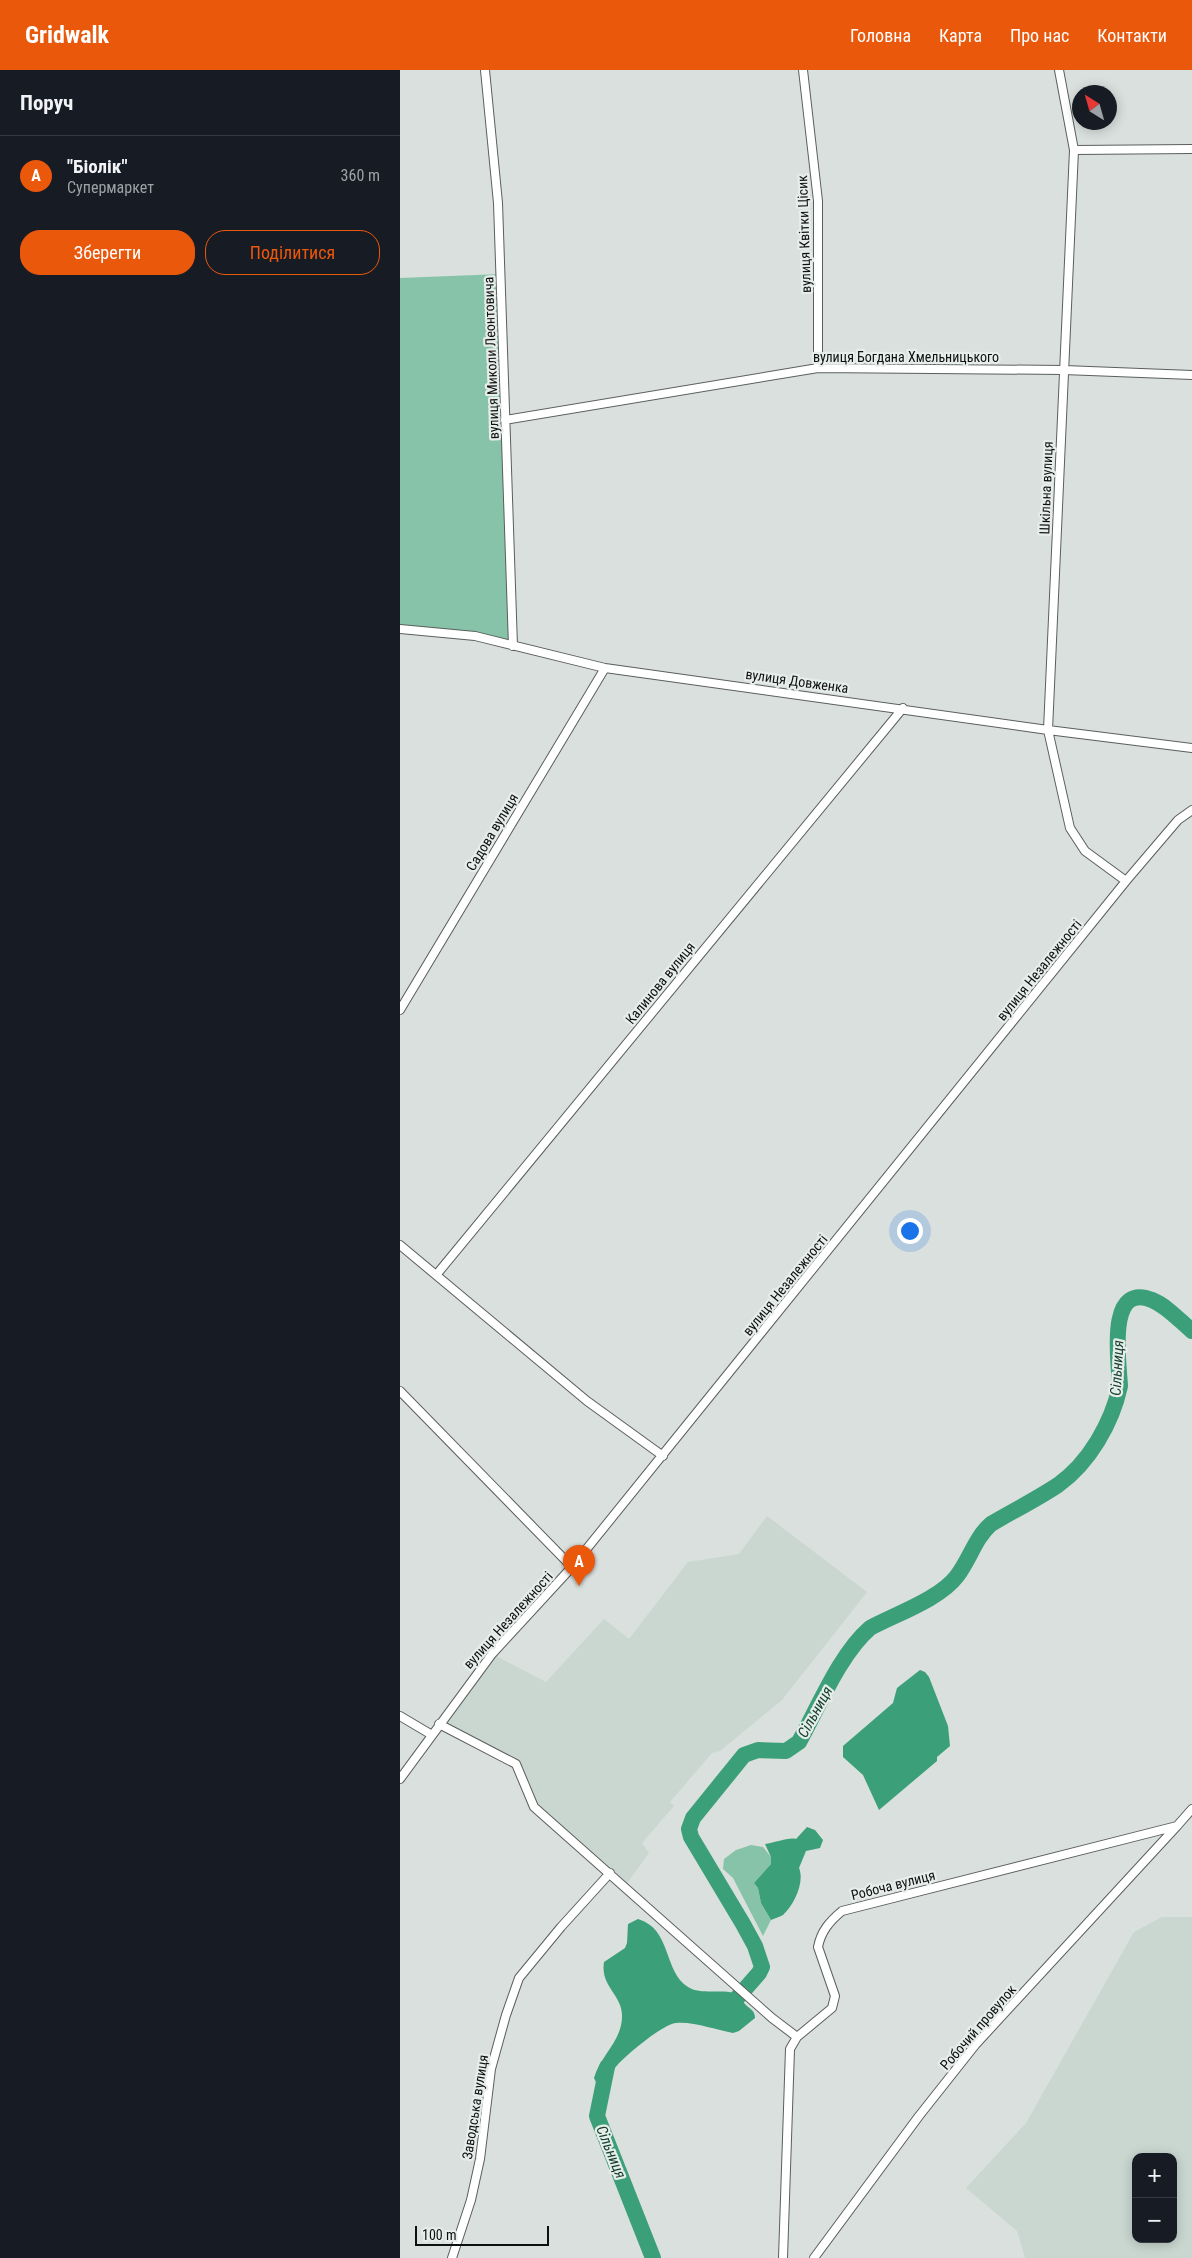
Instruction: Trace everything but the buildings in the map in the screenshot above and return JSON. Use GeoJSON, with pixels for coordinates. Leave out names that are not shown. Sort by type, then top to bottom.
{"type":"FeatureCollection","features":[{"type":"Feature","properties":{"kind":"street","name":"вулиця Миколи Леонтовича"},"geometry":{"type":"LineString","coordinates":[[485,70],[498,204],[514,646]]}},
{"type":"Feature","properties":{"kind":"street","name":"вулиця Квітки Цісик"},"geometry":{"type":"LineString","coordinates":[[803,70],[818,201],[818,368]]}},
{"type":"Feature","properties":{"kind":"street","name":"Шкільна вулиця"},"geometry":{"type":"LineString","coordinates":[[1059,70],[1074,150],[1048,730],[1070,828],[1086,851],[1126,881]]}},
{"type":"Feature","properties":{"kind":"street"},"geometry":{"type":"LineString","coordinates":[[1074,150],[1192,149]]}},
{"type":"Feature","properties":{"kind":"street","name":"вулиця Богдана Хмельницького"},"geometry":{"type":"LineString","coordinates":[[505,420],[818,368],[1064,370],[1192,375]]}},
{"type":"Feature","properties":{"kind":"street","name":"вулиця Довженка"},"geometry":{"type":"LineString","coordinates":[[400,629],[475,636],[605,668],[903,708],[1048,730],[1192,748]]}},
{"type":"Feature","properties":{"kind":"street","name":"Садова вулиця"},"geometry":{"type":"LineString","coordinates":[[400,1010],[605,668]]}},
{"type":"Feature","properties":{"kind":"street","name":"Калинова вулиця"},"geometry":{"type":"LineString","coordinates":[[437,1274],[903,708]]}},
{"type":"Feature","properties":{"kind":"street","name":"вулиця Незалежності"},"geometry":{"type":"LineString","coordinates":[[400,1779],[492,1654],[572,1567],[1126,881],[1178,820],[1192,810]]}},
{"type":"Feature","properties":{"kind":"street"},"geometry":{"type":"LineString","coordinates":[[400,1245],[588,1400],[663,1456]]}},
{"type":"Feature","properties":{"kind":"street"},"geometry":{"type":"LineString","coordinates":[[400,1391],[572,1567]]}},
{"type":"Feature","properties":{"kind":"street"},"geometry":{"type":"LineString","coordinates":[[400,1716],[432,1735]]}},
{"type":"Feature","properties":{"kind":"street"},"geometry":{"type":"LineString","coordinates":[[439,1724],[516,1764],[534,1807],[734,1985],[797,2037],[790,2049],[783,2258]]}},
{"type":"Feature","properties":{"kind":"street"},"geometry":{"type":"LineString","coordinates":[[1177,1826],[1192,1809]]}},
{"type":"Feature","properties":{"kind":"street","name":"Робоча вулиця"},"geometry":{"type":"LineString","coordinates":[[797,2037],[832,2008],[835,1996],[818,1947],[820,1939],[830,1921],[842,1911],[1177,1826]]}},
{"type":"Feature","properties":{"kind":"street","name":"Робочий провулок"},"geometry":{"type":"LineString","coordinates":[[814,2258],[919,2116],[976,2044],[1177,1826]]}},
{"type":"Feature","properties":{"kind":"street","name":"Заводська вулиця"},"geometry":{"type":"LineString","coordinates":[[452,2258],[471,2200],[480,2159],[491,2069],[506,2015],[520,1978],[561,1927],[610,1873]]}},
{"type":"Feature","properties":{"kind":"shaded area"},"geometry":{"type":"Polygon","coordinates":[[[501,274],[513,646],[476,637],[400,630],[400,278],[501,274]]]}},
{"type":"Feature","properties":{"kind":"shaded area"},"geometry":{"type":"Polygon","coordinates":[[[767,1516],[867,1592],[782,1700],[720,1751],[712,1753],[670,1802],[674,1806],[642,1843],[649,1853],[625,1886],[534,1807],[516,1764],[439,1724],[492,1654],[546,1682],[604,1619],[629,1639],[688,1562],[739,1554],[767,1516]]]}},
{"type":"Feature","properties":{"kind":"shaded area"},"geometry":{"type":"Polygon","coordinates":[[[920,1670],[929,1677],[948,1726],[950,1746],[937,1757],[937,1761],[879,1810],[863,1775],[843,1757],[843,1746],[893,1703],[897,1688],[920,1670]]]}},
{"type":"Feature","properties":{"kind":"shaded area"},"geometry":{"type":"Polygon","coordinates":[[[807,1827],[815,1830],[823,1840],[820,1848],[806,1851],[799,1868],[801,1880],[791,1905],[783,1915],[771,1920],[761,1903],[758,1888],[754,1883],[771,1864],[771,1857],[765,1844],[796,1839],[807,1827]]]}},
{"type":"Feature","properties":{"kind":"shaded area"},"geometry":{"type":"Polygon","coordinates":[[[751,1845],[763,1847],[771,1857],[771,1864],[754,1883],[758,1888],[761,1903],[771,1920],[763,1936],[733,1878],[723,1869],[724,1859],[736,1850],[751,1845]]]}},
{"type":"Feature","properties":{"kind":"shaded area"},"geometry":{"type":"Polygon","coordinates":[[[1162,1917],[1192,1917],[1192,2258],[1025,2258],[1017,2231],[966,2188],[1026,2123],[1134,1932],[1162,1917]]]}},
{"type":"Feature","properties":{"kind":"shaded area"},"geometry":{"type":"Polygon","coordinates":[[[638,1919],[649,1924],[657,1932],[674,1971],[688,1987],[699,1991],[733,1993],[753,2011],[755,2018],[739,2031],[733,2033],[689,2023],[670,2025],[653,2035],[626,2056],[615,2068],[604,2089],[599,2088],[594,2078],[619,2032],[622,2015],[619,2002],[605,1978],[604,1962],[625,1948],[628,1924],[638,1919]]]}},
{"type":"Feature","properties":{"kind":"waterway","name":"Сільниця"},"geometry":{"type":"LineString","coordinates":[[720,2009],[731,2005],[762,1967],[755,1946],[743,1924],[691,1837],[689,1829],[693,1818],[744,1755],[758,1750],[786,1751],[799,1742],[840,1666],[859,1639],[870,1628],[940,1592],[957,1576],[977,1542],[991,1524],[1058,1485],[1080,1465],[1098,1441],[1116,1400],[1120,1386],[1118,1327],[1121,1313],[1127,1302],[1137,1297],[1152,1300],[1168,1310],[1192,1331]]}},
{"type":"Feature","properties":{"kind":"waterway","name":"Сільниця"},"geometry":{"type":"LineString","coordinates":[[607,2067],[597,2116],[653,2258]]}},
{"type":"Feature","properties":{"kind":"place","name":"\"Біолік\""},"geometry":{"type":"Point","coordinates":[579,1586]}}]}
